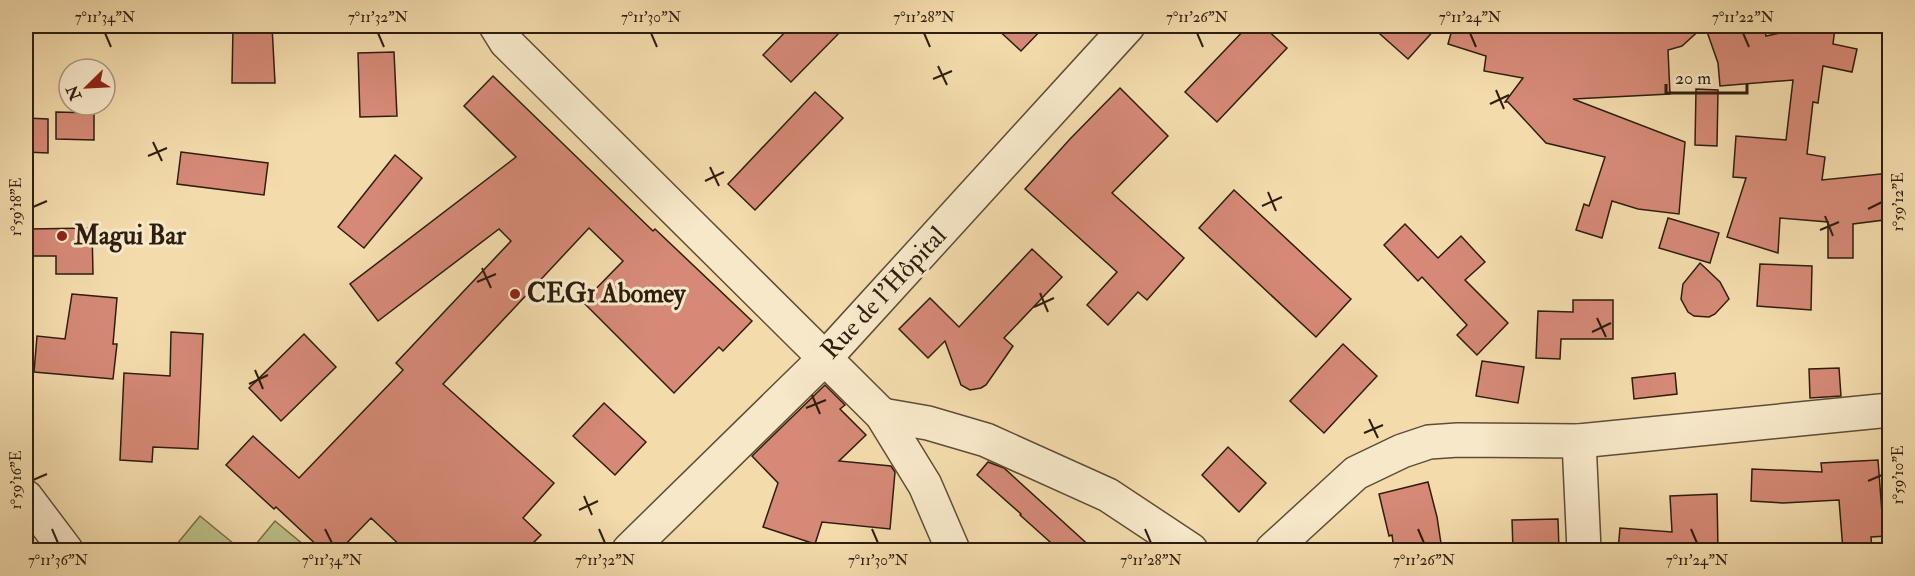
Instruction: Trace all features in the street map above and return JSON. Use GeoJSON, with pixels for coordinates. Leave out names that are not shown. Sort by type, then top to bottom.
{"type":"FeatureCollection","features":[{"type":"Feature","properties":{"kind":"street"},"geometry":{"type":"LineString","coordinates":[[496,26],[506,42],[882,415],[925,484],[953,550]]}},
{"type":"Feature","properties":{"kind":"street","name":"Rue de l'Hôpital"},"geometry":{"type":"LineString","coordinates":[[629,550],[825,357],[1128,26]]}},
{"type":"Feature","properties":{"kind":"street"},"geometry":{"type":"LineString","coordinates":[[1272,550],[1356,473],[1402,451],[1429,442],[1458,440],[1579,441],[1890,410]]}},
{"type":"Feature","properties":{"kind":"street"},"geometry":{"type":"LineString","coordinates":[[882,415],[928,423],[986,440],[1108,495],[1191,550]]}},
{"type":"Feature","properties":{"kind":"street"},"geometry":{"type":"LineString","coordinates":[[1579,441],[1584,550]]}},
{"type":"Feature","properties":{"kind":"street"},"geometry":{"type":"LineString","coordinates":[[26,497],[66,550]]}},
{"type":"Feature","properties":{"kind":"green space"},"geometry":{"type":"Polygon","coordinates":[[[200,516],[239,548],[237,550],[172,550],[200,516]]]}},
{"type":"Feature","properties":{"kind":"green space"},"geometry":{"type":"Polygon","coordinates":[[[275,521],[310,550],[251,550],[275,521]]]}},
{"type":"Feature","properties":{"kind":"building"},"geometry":{"type":"Polygon","coordinates":[[[233,26],[272,26],[275,83],[232,83],[233,26]]]}},
{"type":"Feature","properties":{"kind":"building"},"geometry":{"type":"Polygon","coordinates":[[[791,26],[846,26],[791,82],[763,55],[791,26]]]}},
{"type":"Feature","properties":{"kind":"building"},"geometry":{"type":"Polygon","coordinates":[[[994,26],[1045,26],[1021,51],[994,26]]]}},
{"type":"Feature","properties":{"kind":"building"},"geometry":{"type":"Polygon","coordinates":[[[1248,26],[1263,26],[1287,48],[1217,122],[1185,92],[1248,26]]]}},
{"type":"Feature","properties":{"kind":"building"},"geometry":{"type":"Polygon","coordinates":[[[1371,26],[1438,26],[1408,59],[1371,26]]]}},
{"type":"Feature","properties":{"kind":"building"},"geometry":{"type":"Polygon","coordinates":[[[1453,26],[1704,26],[1682,46],[1668,50],[1670,94],[1573,99],[1685,142],[1679,214],[1638,209],[1612,201],[1602,238],[1576,230],[1584,204],[1589,206],[1605,157],[1546,143],[1508,102],[1505,102],[1523,78],[1484,71],[1486,56],[1448,44],[1453,26]]]}},
{"type":"Feature","properties":{"kind":"building"},"geometry":{"type":"Polygon","coordinates":[[[1705,26],[1764,26],[1766,36],[1807,26],[1835,28],[1833,44],[1857,49],[1852,72],[1823,66],[1818,103],[1813,102],[1807,154],[1825,157],[1822,180],[1890,173],[1890,209],[1883,210],[1884,220],[1853,224],[1853,258],[1828,258],[1828,222],[1780,218],[1778,253],[1727,237],[1746,178],[1733,177],[1736,136],[1786,140],[1793,80],[1720,86],[1718,63],[1705,26]]]}},
{"type":"Feature","properties":{"kind":"building"},"geometry":{"type":"Polygon","coordinates":[[[394,52],[397,116],[360,117],[358,53],[394,52]]]}},
{"type":"Feature","properties":{"kind":"building"},"geometry":{"type":"Polygon","coordinates":[[[493,76],[653,231],[655,229],[752,321],[723,351],[719,347],[674,393],[583,302],[623,261],[589,228],[443,384],[554,483],[523,518],[541,535],[526,550],[405,550],[371,518],[340,550],[322,550],[226,465],[253,436],[299,478],[403,370],[396,363],[511,241],[499,229],[378,321],[350,284],[516,157],[464,106],[493,76]]]}},
{"type":"Feature","properties":{"kind":"building"},"geometry":{"type":"Polygon","coordinates":[[[1120,88],[1168,136],[1112,193],[1184,258],[1147,300],[1138,292],[1108,325],[1087,305],[1117,272],[1025,189],[1120,88]]]}},
{"type":"Feature","properties":{"kind":"building"},"geometry":{"type":"Polygon","coordinates":[[[1696,89],[1718,90],[1717,146],[1695,145],[1696,89]]]}},
{"type":"Feature","properties":{"kind":"building"},"geometry":{"type":"Polygon","coordinates":[[[815,92],[843,118],[755,210],[728,184],[815,92]]]}},
{"type":"Feature","properties":{"kind":"building"},"geometry":{"type":"Polygon","coordinates":[[[56,112],[57,117],[94,117],[94,140],[56,139],[56,112]]]}},
{"type":"Feature","properties":{"kind":"building"},"geometry":{"type":"Polygon","coordinates":[[[26,118],[48,119],[48,153],[26,152],[26,118]]]}},
{"type":"Feature","properties":{"kind":"building"},"geometry":{"type":"Polygon","coordinates":[[[181,152],[268,163],[264,195],[177,184],[181,152]]]}},
{"type":"Feature","properties":{"kind":"building"},"geometry":{"type":"Polygon","coordinates":[[[395,155],[422,178],[364,248],[338,227],[395,155]]]}},
{"type":"Feature","properties":{"kind":"building"},"geometry":{"type":"Polygon","coordinates":[[[1234,190],[1351,299],[1316,337],[1199,228],[1234,190]]]}},
{"type":"Feature","properties":{"kind":"building"},"geometry":{"type":"Polygon","coordinates":[[[1668,218],[1719,233],[1710,263],[1659,248],[1668,218]]]}},
{"type":"Feature","properties":{"kind":"building"},"geometry":{"type":"Polygon","coordinates":[[[1405,224],[1438,258],[1461,236],[1485,262],[1465,280],[1508,323],[1477,355],[1457,335],[1467,325],[1422,277],[1418,281],[1384,245],[1405,224]]]}},
{"type":"Feature","properties":{"kind":"building"},"geometry":{"type":"Polygon","coordinates":[[[92,228],[93,274],[56,274],[56,256],[30,256],[29,229],[92,228]]]}},
{"type":"Feature","properties":{"kind":"building"},"geometry":{"type":"Polygon","coordinates":[[[1032,249],[1062,277],[1004,338],[1013,346],[986,385],[970,390],[961,385],[945,341],[928,358],[899,329],[930,298],[959,327],[1032,249]]]}},
{"type":"Feature","properties":{"kind":"building"},"geometry":{"type":"Polygon","coordinates":[[[1700,263],[1720,282],[1729,299],[1709,317],[1694,316],[1688,312],[1681,299],[1683,284],[1700,263]]]}},
{"type":"Feature","properties":{"kind":"building"},"geometry":{"type":"Polygon","coordinates":[[[1760,264],[1812,266],[1811,310],[1757,306],[1760,264]]]}},
{"type":"Feature","properties":{"kind":"building"},"geometry":{"type":"Polygon","coordinates":[[[72,294],[117,298],[113,344],[117,344],[113,379],[34,372],[37,336],[65,339],[72,294]]]}},
{"type":"Feature","properties":{"kind":"building"},"geometry":{"type":"Polygon","coordinates":[[[1573,300],[1613,300],[1613,339],[1561,339],[1560,359],[1536,358],[1538,311],[1573,312],[1573,300]]]}},
{"type":"Feature","properties":{"kind":"building"},"geometry":{"type":"Polygon","coordinates":[[[171,332],[203,334],[198,449],[153,447],[152,462],[120,460],[124,373],[170,376],[171,332]]]}},
{"type":"Feature","properties":{"kind":"building"},"geometry":{"type":"Polygon","coordinates":[[[304,334],[336,367],[281,421],[249,388],[304,334]]]}},
{"type":"Feature","properties":{"kind":"building"},"geometry":{"type":"Polygon","coordinates":[[[1343,344],[1377,376],[1324,433],[1290,401],[1343,344]]]}},
{"type":"Feature","properties":{"kind":"building"},"geometry":{"type":"Polygon","coordinates":[[[1482,361],[1524,367],[1518,403],[1476,396],[1482,361]]]}},
{"type":"Feature","properties":{"kind":"building"},"geometry":{"type":"Polygon","coordinates":[[[1839,368],[1841,396],[1810,398],[1809,369],[1839,368]]]}},
{"type":"Feature","properties":{"kind":"building"},"geometry":{"type":"Polygon","coordinates":[[[1675,373],[1677,394],[1634,399],[1632,378],[1675,373]]]}},
{"type":"Feature","properties":{"kind":"building"},"geometry":{"type":"Polygon","coordinates":[[[825,385],[845,405],[840,409],[866,435],[839,461],[891,466],[895,472],[890,529],[822,522],[815,544],[763,527],[778,483],[752,456],[825,385]]]}},
{"type":"Feature","properties":{"kind":"building"},"geometry":{"type":"Polygon","coordinates":[[[604,403],[646,442],[615,475],[573,436],[604,403]]]}},
{"type":"Feature","properties":{"kind":"building"},"geometry":{"type":"Polygon","coordinates":[[[1228,447],[1266,483],[1239,512],[1202,475],[1228,447]]]}},
{"type":"Feature","properties":{"kind":"building"},"geometry":{"type":"Polygon","coordinates":[[[1878,460],[1882,513],[1885,513],[1887,536],[1871,537],[1872,550],[1843,550],[1839,500],[1783,503],[1751,501],[1752,469],[1822,472],[1821,463],[1878,460]]]}},
{"type":"Feature","properties":{"kind":"building"},"geometry":{"type":"Polygon","coordinates":[[[988,462],[1004,468],[1094,550],[1059,550],[977,475],[988,462]]]}},
{"type":"Feature","properties":{"kind":"building"},"geometry":{"type":"Polygon","coordinates":[[[1428,482],[1442,550],[1394,550],[1392,535],[1389,536],[1379,494],[1428,482]]]}},
{"type":"Feature","properties":{"kind":"building"},"geometry":{"type":"Polygon","coordinates":[[[1717,494],[1718,550],[1618,550],[1620,528],[1672,532],[1670,496],[1717,494]]]}},
{"type":"Feature","properties":{"kind":"building"},"geometry":{"type":"Polygon","coordinates":[[[1558,519],[1559,550],[1513,550],[1512,520],[1558,519]]]}},
{"type":"Feature","properties":{"kind":"place","name":"Magui Bar"},"geometry":{"type":"Point","coordinates":[62,236]}},
{"type":"Feature","properties":{"kind":"place","name":"CEG1 Abomey"},"geometry":{"type":"Point","coordinates":[515,294]}}]}
